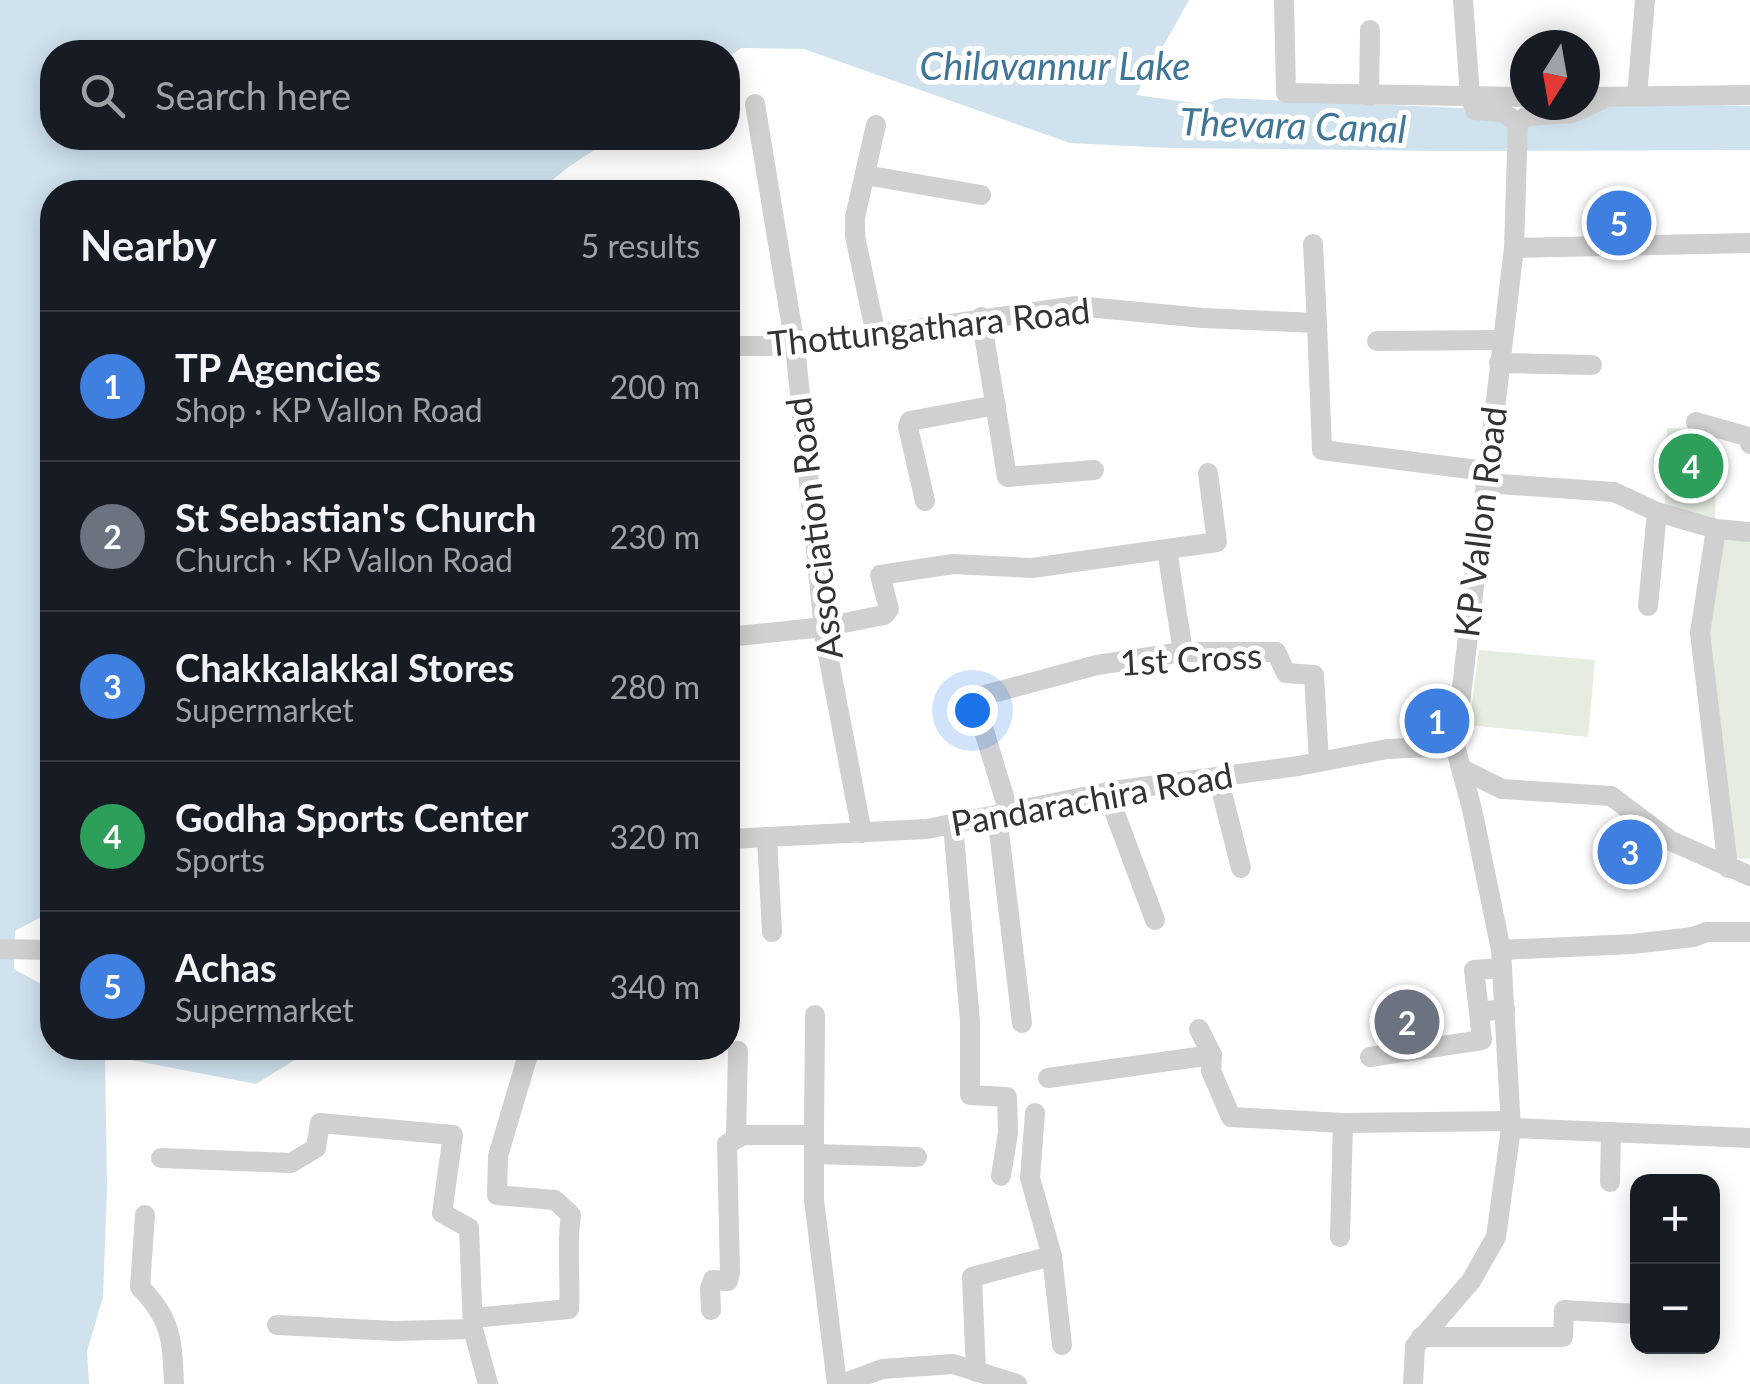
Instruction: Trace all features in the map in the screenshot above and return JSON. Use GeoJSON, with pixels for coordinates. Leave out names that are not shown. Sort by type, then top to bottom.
{"type":"FeatureCollection","features":[{"type":"Feature","properties":{"kind":"street"},"geometry":{"type":"LineString","coordinates":[[1284,0],[1286,93],[1510,97]]}},
{"type":"Feature","properties":{"kind":"street"},"geometry":{"type":"LineString","coordinates":[[1462,0],[1470,96],[1475,110],[1501,112],[1518,122],[1527,116],[1572,113],[1608,97]]}},
{"type":"Feature","properties":{"kind":"street"},"geometry":{"type":"LineString","coordinates":[[1638,96],[1645,0]]}},
{"type":"Feature","properties":{"kind":"street"},"geometry":{"type":"LineString","coordinates":[[1369,96],[1370,30]]}},
{"type":"Feature","properties":{"kind":"street"},"geometry":{"type":"LineString","coordinates":[[1600,97],[1750,95]]}},
{"type":"Feature","properties":{"kind":"street","name":"Association Road"},"geometry":{"type":"LineString","coordinates":[[754,104],[795,346],[824,628],[862,833]]}},
{"type":"Feature","properties":{"kind":"street","name":"KP Vallon Road"},"geometry":{"type":"LineString","coordinates":[[1421,1337],[1471,1281],[1496,1237],[1511,1125],[1501,959],[1472,809],[1455,746],[1514,248],[1518,122]]}},
{"type":"Feature","properties":{"kind":"street"},"geometry":{"type":"LineString","coordinates":[[876,125],[855,217],[855,236],[876,335]]}},
{"type":"Feature","properties":{"kind":"street"},"geometry":{"type":"LineString","coordinates":[[866,176],[981,195]]}},
{"type":"Feature","properties":{"kind":"street"},"geometry":{"type":"LineString","coordinates":[[1514,248],[1750,243]]}},
{"type":"Feature","properties":{"kind":"street"},"geometry":{"type":"LineString","coordinates":[[1313,244],[1322,450],[1485,477],[1614,492],[1657,512],[1716,529],[1750,532]]}},
{"type":"Feature","properties":{"kind":"street","name":"Thottungathara Road"},"geometry":{"type":"LineString","coordinates":[[740,346],[795,346],[1076,306],[1202,318],[1317,322]]}},
{"type":"Feature","properties":{"kind":"street"},"geometry":{"type":"LineString","coordinates":[[981,317],[1007,477],[1094,470]]}},
{"type":"Feature","properties":{"kind":"street"},"geometry":{"type":"LineString","coordinates":[[1377,341],[1502,340]]}},
{"type":"Feature","properties":{"kind":"street"},"geometry":{"type":"LineString","coordinates":[[1499,363],[1592,365]]}},
{"type":"Feature","properties":{"kind":"street"},"geometry":{"type":"LineString","coordinates":[[925,501],[908,427],[910,420],[996,404]]}},
{"type":"Feature","properties":{"kind":"street"},"geometry":{"type":"LineString","coordinates":[[1696,422],[1741,432],[1750,437],[1750,444]]}},
{"type":"Feature","properties":{"kind":"street"},"geometry":{"type":"LineString","coordinates":[[740,636],[824,628],[884,616],[888,609],[880,575],[953,564],[1032,568],[1218,542],[1208,473]]}},
{"type":"Feature","properties":{"kind":"street"},"geometry":{"type":"LineString","coordinates":[[1648,606],[1657,512]]}},
{"type":"Feature","properties":{"kind":"street"},"geometry":{"type":"LineString","coordinates":[[1716,529],[1700,634],[1728,868]]}},
{"type":"Feature","properties":{"kind":"street"},"geometry":{"type":"LineString","coordinates":[[1166,550],[1183,652]]}},
{"type":"Feature","properties":{"kind":"street","name":"1st Cross"},"geometry":{"type":"LineString","coordinates":[[1003,814],[974,698],[1097,664],[1183,652],[1276,652],[1286,673],[1314,676],[1319,762]]}},
{"type":"Feature","properties":{"kind":"street","name":"Pandarachira Road"},"geometry":{"type":"LineString","coordinates":[[740,838],[927,829],[1107,792],[1388,749],[1455,746]]}},
{"type":"Feature","properties":{"kind":"street"},"geometry":{"type":"LineString","coordinates":[[1462,769],[1502,789],[1611,796],[1671,841],[1750,876]]}},
{"type":"Feature","properties":{"kind":"street"},"geometry":{"type":"LineString","coordinates":[[1218,776],[1240,868]]}},
{"type":"Feature","properties":{"kind":"street"},"geometry":{"type":"LineString","coordinates":[[1472,809],[1502,789]]}},
{"type":"Feature","properties":{"kind":"street"},"geometry":{"type":"LineString","coordinates":[[1107,792],[1155,920]]}},
{"type":"Feature","properties":{"kind":"street"},"geometry":{"type":"LineString","coordinates":[[1003,814],[1022,1023]]}},
{"type":"Feature","properties":{"kind":"street"},"geometry":{"type":"LineString","coordinates":[[953,824],[970,1021],[970,1095],[1007,1097],[1008,1133],[1001,1176]]}},
{"type":"Feature","properties":{"kind":"street"},"geometry":{"type":"LineString","coordinates":[[767,837],[772,932]]}},
{"type":"Feature","properties":{"kind":"street"},"geometry":{"type":"LineString","coordinates":[[1370,1057],[1482,1040],[1474,970],[1501,959],[1693,937],[1707,932],[1750,932]]}},
{"type":"Feature","properties":{"kind":"street"},"geometry":{"type":"LineString","coordinates":[[0,949],[40,950]]}},
{"type":"Feature","properties":{"kind":"street"},"geometry":{"type":"LineString","coordinates":[[1479,1012],[1505,1009]]}},
{"type":"Feature","properties":{"kind":"street"},"geometry":{"type":"LineString","coordinates":[[815,1015],[814,1200],[839,1384],[882,1369],[953,1364],[1017,1384]]}},
{"type":"Feature","properties":{"kind":"street"},"geometry":{"type":"LineString","coordinates":[[1199,1029],[1212,1054],[1211,1071],[1232,1117],[1511,1125],[1750,1138]]}},
{"type":"Feature","properties":{"kind":"street"},"geometry":{"type":"LineString","coordinates":[[1048,1078],[1212,1054]]}},
{"type":"Feature","properties":{"kind":"street"},"geometry":{"type":"LineString","coordinates":[[277,1325],[395,1331],[569,1308],[571,1214],[556,1200],[496,1195],[498,1156],[526,1060]]}},
{"type":"Feature","properties":{"kind":"street"},"geometry":{"type":"LineString","coordinates":[[736,1138],[738,1060]]}},
{"type":"Feature","properties":{"kind":"street"},"geometry":{"type":"LineString","coordinates":[[1035,1113],[1030,1178],[1052,1256],[1062,1345]]}},
{"type":"Feature","properties":{"kind":"street"},"geometry":{"type":"LineString","coordinates":[[161,1158],[291,1163],[316,1148],[320,1123],[453,1136],[442,1213],[469,1228],[473,1323],[488,1384]]}},
{"type":"Feature","properties":{"kind":"street"},"geometry":{"type":"LineString","coordinates":[[1340,1237],[1344,1123]]}},
{"type":"Feature","properties":{"kind":"street"},"geometry":{"type":"LineString","coordinates":[[1610,1182],[1611,1132]]}},
{"type":"Feature","properties":{"kind":"street"},"geometry":{"type":"LineString","coordinates":[[711,1310],[710,1288],[714,1280],[728,1281],[730,1272],[727,1144],[736,1138],[917,1157]]}},
{"type":"Feature","properties":{"kind":"street"},"geometry":{"type":"LineString","coordinates":[[145,1215],[140,1287],[162,1309],[172,1346],[174,1384]]}},
{"type":"Feature","properties":{"kind":"street"},"geometry":{"type":"LineString","coordinates":[[976,1372],[972,1276],[1052,1256]]}},
{"type":"Feature","properties":{"kind":"street"},"geometry":{"type":"LineString","coordinates":[[1413,1384],[1415,1346],[1421,1337],[1563,1337],[1564,1310],[1630,1314]]}},
{"type":"Feature","properties":{"kind":"shaded area"},"geometry":{"type":"Polygon","coordinates":[[[1667,428],[1718,430],[1715,520],[1665,505],[1667,428]]]}},
{"type":"Feature","properties":{"kind":"shaded area"},"geometry":{"type":"Polygon","coordinates":[[[1722,535],[1750,537],[1750,859],[1736,858],[1707,634],[1722,535]]]}},
{"type":"Feature","properties":{"kind":"shaded area"},"geometry":{"type":"Polygon","coordinates":[[[1479,650],[1595,660],[1588,737],[1469,725],[1479,650]]]}},
{"type":"Feature","properties":{"kind":"water","name":"Chilavannur Lake"},"geometry":{"type":"Polygon","coordinates":[[[0,0],[1189,0],[1136,95],[1202,104],[1223,98],[1510,110],[1510,120],[1600,120],[1600,107],[1639,104],[1750,106],[1750,150],[1171,148],[1070,143],[804,49],[740,49],[740,40],[40,40],[40,150],[594,150],[552,180],[40,180],[40,917],[15,931],[14,969],[40,983],[40,1060],[105,1060],[107,1189],[103,1297],[87,1351],[89,1384],[0,1384],[0,0]]]}},
{"type":"Feature","properties":{"kind":"water","name":"Chilavannur Lake"},"geometry":{"type":"Polygon","coordinates":[[[131,1060],[295,1060],[256,1084],[131,1060]]]}},
{"type":"Feature","properties":{"kind":"place","name":"Achas"},"geometry":{"type":"Point","coordinates":[1619,223]}},
{"type":"Feature","properties":{"kind":"place","name":"Godha Sports Center"},"geometry":{"type":"Point","coordinates":[1691,466]}},
{"type":"Feature","properties":{"kind":"place","name":"TP Agencies"},"geometry":{"type":"Point","coordinates":[1437,721]}},
{"type":"Feature","properties":{"kind":"place","name":"Chakkalakkal Stores"},"geometry":{"type":"Point","coordinates":[1630,852]}},
{"type":"Feature","properties":{"kind":"place","name":"St Sebastian's Church"},"geometry":{"type":"Point","coordinates":[1407,1022]}},
{"type":"Feature","properties":{"kind":"water label","name":"Thevara Canal"},"geometry":{"type":"Point","coordinates":[1293,126]}}]}
